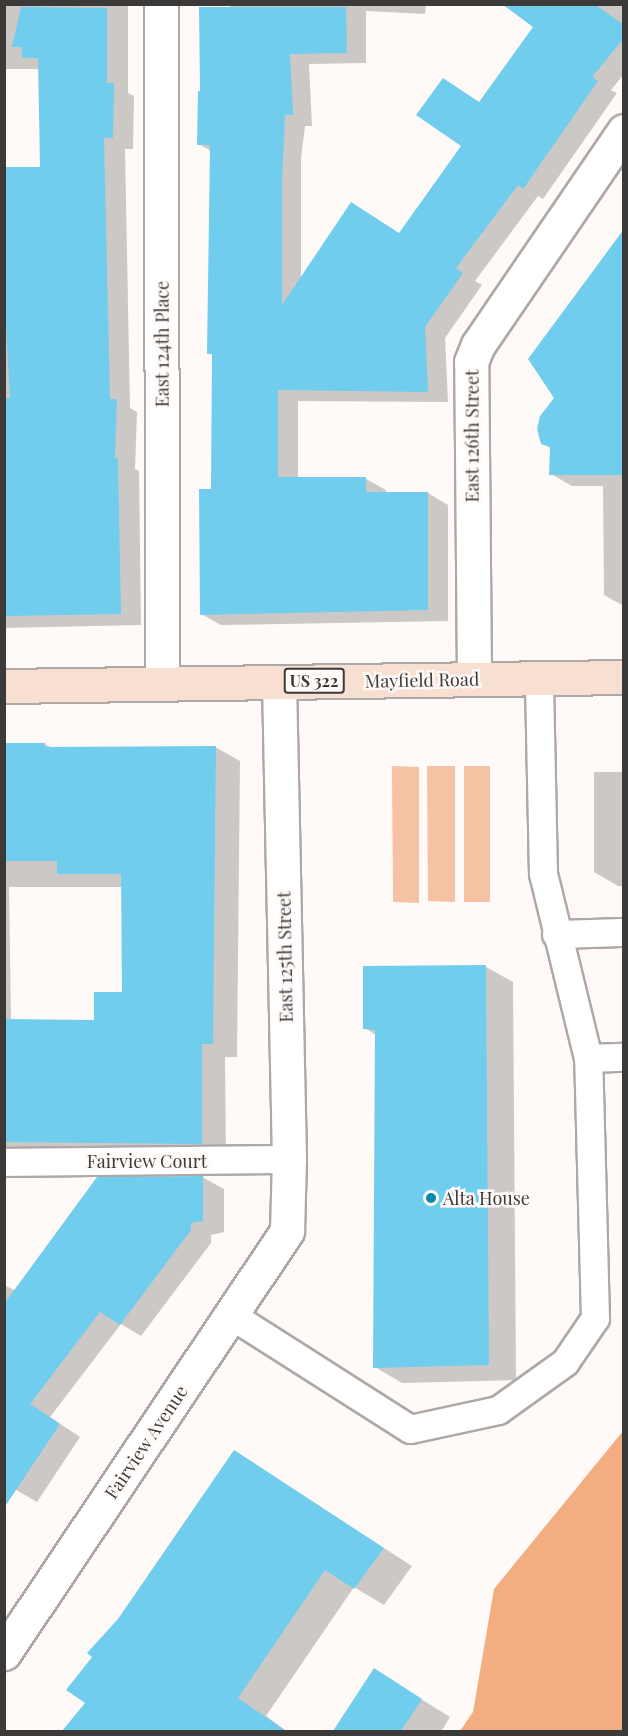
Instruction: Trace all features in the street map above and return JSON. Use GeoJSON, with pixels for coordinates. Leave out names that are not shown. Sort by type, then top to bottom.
{"type":"FeatureCollection","features":[{"type":"Feature","properties":{"kind":"main road","name":"Mayfield Road"},"geometry":{"type":"LineString","coordinates":[[4,686],[624,677]]}},
{"type":"Feature","properties":{"kind":"street","name":"East 124th Place"},"geometry":{"type":"LineString","coordinates":[[161,4],[162,684]]}},
{"type":"Feature","properties":{"kind":"street","name":"East 126th Street"},"geometry":{"type":"LineString","coordinates":[[474,679],[471,362],[478,345],[624,131]]}},
{"type":"Feature","properties":{"kind":"street","name":"East 125th Street"},"geometry":{"type":"LineString","coordinates":[[279,682],[289,1159],[287,1231]]}},
{"type":"Feature","properties":{"kind":"street","name":"Fairview Avenue"},"geometry":{"type":"LineString","coordinates":[[4,1653],[287,1231]]}},
{"type":"Feature","properties":{"kind":"lane"},"geometry":{"type":"LineString","coordinates":[[231,1315],[410,1429],[498,1410],[565,1362],[595,1318],[588,1058],[543,874],[539,678]]}},
{"type":"Feature","properties":{"kind":"lane"},"geometry":{"type":"LineString","coordinates":[[556,933],[624,932]]}},
{"type":"Feature","properties":{"kind":"lane"},"geometry":{"type":"LineString","coordinates":[[588,1058],[624,1057]]}},
{"type":"Feature","properties":{"kind":"lane","name":"Fairview Court"},"geometry":{"type":"LineString","coordinates":[[4,1162],[289,1159]]}},
{"type":"Feature","properties":{"kind":"shaded area"},"geometry":{"type":"Polygon","coordinates":[[[392,766],[419,767],[419,903],[393,902],[392,766]]]}},
{"type":"Feature","properties":{"kind":"shaded area"},"geometry":{"type":"Polygon","coordinates":[[[427,766],[455,766],[455,902],[428,901],[427,766]]]}},
{"type":"Feature","properties":{"kind":"shaded area"},"geometry":{"type":"Polygon","coordinates":[[[464,766],[490,766],[490,902],[464,902],[464,766]]]}},
{"type":"Feature","properties":{"kind":"shaded area"},"geometry":{"type":"Polygon","coordinates":[[[623,1431],[623,1731],[460,1731],[473,1712],[494,1589],[623,1431]]]}},
{"type":"Feature","properties":{"kind":"building"},"geometry":{"type":"Polygon","coordinates":[[[502,4],[594,4],[624,25],[624,38],[592,77],[598,81],[523,189],[518,185],[456,268],[463,273],[425,327],[428,392],[278,390],[278,477],[366,477],[366,492],[428,492],[428,610],[200,615],[199,489],[211,489],[212,354],[207,354],[210,145],[197,145],[198,91],[200,91],[199,7],[346,7],[347,53],[290,54],[293,115],[285,115],[282,181],[282,305],[351,202],[399,233],[461,146],[416,115],[443,78],[479,102],[533,27],[502,4]]]}},
{"type":"Feature","properties":{"kind":"building"},"geometry":{"type":"Polygon","coordinates":[[[21,7],[107,8],[107,83],[114,83],[113,138],[104,138],[110,399],[117,399],[115,458],[118,458],[121,614],[4,616],[4,398],[10,398],[4,290],[4,167],[40,167],[38,58],[22,58],[22,47],[12,47],[21,7]]]}},
{"type":"Feature","properties":{"kind":"building"},"geometry":{"type":"Polygon","coordinates":[[[624,229],[624,475],[549,475],[550,447],[541,444],[537,429],[540,416],[554,398],[528,359],[624,229]]]}},
{"type":"Feature","properties":{"kind":"building"},"geometry":{"type":"Polygon","coordinates":[[[4,743],[45,743],[45,747],[216,746],[213,1044],[202,1044],[202,1144],[4,1142],[4,1019],[94,1020],[94,992],[122,992],[121,874],[57,874],[57,861],[4,861],[4,743]]]}},
{"type":"Feature","properties":{"kind":"building","name":"Alta House"},"geometry":{"type":"Polygon","coordinates":[[[486,965],[489,1365],[373,1368],[375,1030],[363,1029],[363,966],[486,965]]]}},
{"type":"Feature","properties":{"kind":"building"},"geometry":{"type":"Polygon","coordinates":[[[203,1176],[203,1221],[191,1223],[191,1230],[120,1325],[100,1312],[30,1404],[60,1424],[4,1508],[4,1304],[97,1177],[203,1176]]]}},
{"type":"Feature","properties":{"kind":"building"},"geometry":{"type":"Polygon","coordinates":[[[234,1450],[384,1548],[354,1589],[325,1570],[238,1698],[286,1731],[62,1731],[85,1703],[66,1690],[92,1657],[87,1653],[118,1619],[234,1450]]]}},
{"type":"Feature","properties":{"kind":"building"},"geometry":{"type":"Polygon","coordinates":[[[374,1668],[422,1699],[401,1731],[333,1731],[374,1668]]]}},
{"type":"Feature","properties":{"kind":"place","name":"Alta House"},"geometry":{"type":"Point","coordinates":[431,1198]}}]}
